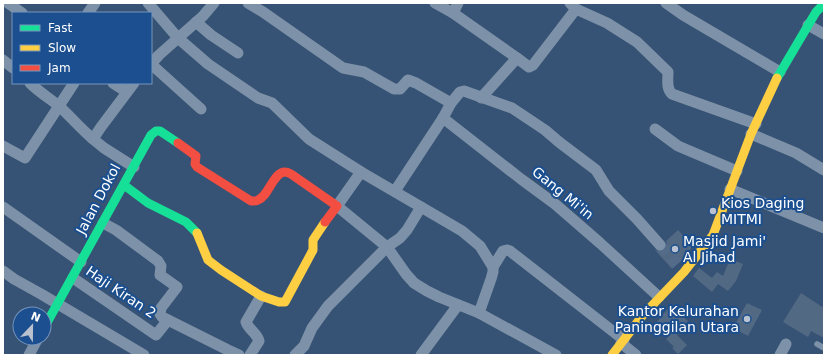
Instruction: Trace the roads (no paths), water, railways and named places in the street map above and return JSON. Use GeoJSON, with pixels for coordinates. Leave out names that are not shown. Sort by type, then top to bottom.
{"type":"FeatureCollection","features":[{"type":"Feature","properties":{"kind":"street"},"geometry":{"type":"LineString","coordinates":[[8,3],[21,12]]}},
{"type":"Feature","properties":{"kind":"street"},"geometry":{"type":"LineString","coordinates":[[89,12],[95,3]]}},
{"type":"Feature","properties":{"kind":"street"},"geometry":{"type":"LineString","coordinates":[[148,3],[178,38],[208,64],[258,98],[272,103],[309,139],[361,172],[462,231],[480,246],[493,267]]}},
{"type":"Feature","properties":{"kind":"street"},"geometry":{"type":"LineString","coordinates":[[152,63],[203,16],[214,3]]}},
{"type":"Feature","properties":{"kind":"street"},"geometry":{"type":"LineString","coordinates":[[248,3],[342,68],[364,72],[394,89],[400,89],[408,80],[451,103]]}},
{"type":"Feature","properties":{"kind":"street"},"geometry":{"type":"LineString","coordinates":[[435,3],[453,13],[529,67],[532,65],[573,6],[607,23],[637,42],[666,69],[668,72],[668,89],[672,94],[754,129],[824,170]]}},
{"type":"Feature","properties":{"kind":"street"},"geometry":{"type":"LineString","coordinates":[[453,13],[458,3]]}},
{"type":"Feature","properties":{"kind":"street"},"geometry":{"type":"LineString","coordinates":[[666,3],[683,15],[780,72]]}},
{"type":"Feature","properties":{"kind":"street"},"geometry":{"type":"LineString","coordinates":[[614,354],[643,315],[660,297],[680,268],[713,235],[754,129],[780,72],[816,12],[824,4]]}},
{"type":"Feature","properties":{"kind":"street"},"geometry":{"type":"LineString","coordinates":[[196,22],[211,35],[238,53]]}},
{"type":"Feature","properties":{"kind":"street"},"geometry":{"type":"LineString","coordinates":[[808,25],[824,34]]}},
{"type":"Feature","properties":{"kind":"street"},"geometry":{"type":"LineString","coordinates":[[481,98],[517,58]]}},
{"type":"Feature","properties":{"kind":"street"},"geometry":{"type":"LineString","coordinates":[[3,60],[12,67]]}},
{"type":"Feature","properties":{"kind":"street"},"geometry":{"type":"LineString","coordinates":[[152,65],[201,109]]}},
{"type":"Feature","properties":{"kind":"street","name":"Jalan Dokol"},"geometry":{"type":"LineString","coordinates":[[31,84],[36,90],[59,106],[82,130],[104,148],[134,167],[52,314]]}},
{"type":"Feature","properties":{"kind":"street"},"geometry":{"type":"LineString","coordinates":[[3,146],[26,158],[73,84]]}},
{"type":"Feature","properties":{"kind":"street"},"geometry":{"type":"LineString","coordinates":[[115,84],[127,92]]}},
{"type":"Feature","properties":{"kind":"street"},"geometry":{"type":"LineString","coordinates":[[93,139],[133,84]]}},
{"type":"Feature","properties":{"kind":"street"},"geometry":{"type":"LineString","coordinates":[[394,191],[444,118],[451,103],[460,92],[464,91],[512,108],[545,130],[596,170],[609,191],[660,245]]}},
{"type":"Feature","properties":{"kind":"street","name":"Gang Mi'in"},"geometry":{"type":"LineString","coordinates":[[444,118],[555,204],[660,297]]}},
{"type":"Feature","properties":{"kind":"street"},"geometry":{"type":"LineString","coordinates":[[655,129],[678,146],[737,171]]}},
{"type":"Feature","properties":{"kind":"street"},"geometry":{"type":"LineString","coordinates":[[134,167],[151,135],[154,131],[158,131],[162,132],[196,156],[195,164],[197,167],[250,201],[255,202],[262,198],[280,173],[285,172],[291,174],[337,206],[387,247],[414,283],[427,291],[479,313],[556,355]]}},
{"type":"Feature","properties":{"kind":"street"},"geometry":{"type":"LineString","coordinates":[[124,185],[148,204],[186,222],[197,233],[208,260],[221,270],[261,296],[279,302],[285,302],[313,250],[313,240],[361,172]]}},
{"type":"Feature","properties":{"kind":"street"},"geometry":{"type":"LineString","coordinates":[[730,189],[824,228]]}},
{"type":"Feature","properties":{"kind":"street"},"geometry":{"type":"LineString","coordinates":[[3,207],[81,262]]}},
{"type":"Feature","properties":{"kind":"street"},"geometry":{"type":"LineString","coordinates":[[298,354],[304,346],[312,328],[328,306],[387,247],[400,238],[407,230],[420,207]]}},
{"type":"Feature","properties":{"kind":"street"},"geometry":{"type":"LineString","coordinates":[[104,223],[158,261],[161,266],[160,275],[177,286],[161,308],[160,311],[162,317],[240,355]]}},
{"type":"Feature","properties":{"kind":"street"},"geometry":{"type":"LineString","coordinates":[[479,313],[491,279],[493,267],[503,251],[507,250],[622,342],[636,355]]}},
{"type":"Feature","properties":{"kind":"street"},"geometry":{"type":"LineString","coordinates":[[3,271],[144,355]]}},
{"type":"Feature","properties":{"kind":"street","name":"Haji Kiran 2"},"geometry":{"type":"LineString","coordinates":[[73,278],[156,334],[168,320]]}},
{"type":"Feature","properties":{"kind":"street"},"geometry":{"type":"LineString","coordinates":[[250,355],[259,341],[246,322],[261,296]]}},
{"type":"Feature","properties":{"kind":"street"},"geometry":{"type":"LineString","coordinates":[[421,355],[458,305]]}},
{"type":"Feature","properties":{"kind":"street"},"geometry":{"type":"LineString","coordinates":[[780,355],[786,344]]}},
{"type":"Feature","properties":{"kind":"street"},"geometry":{"type":"LineString","coordinates":[[29,355],[34,346]]}},
{"type":"Feature","properties":{"kind":"lane"},"geometry":{"type":"LineString","coordinates":[[817,344],[824,348]]}},
{"type":"Feature","properties":{"kind":"tunnel"},"geometry":{"type":"LineString","coordinates":[[660,245],[677,264]]}},
{"type":"Feature","properties":{"kind":"place","name":"Kios Daging MITMI"},"geometry":{"type":"Point","coordinates":[713,211]}},
{"type":"Feature","properties":{"kind":"place","name":"Masjid Jami' Al Jihad"},"geometry":{"type":"Point","coordinates":[675,249]}},
{"type":"Feature","properties":{"kind":"place","name":"Kantor Kelurahan Paninggilan Utara"},"geometry":{"type":"Point","coordinates":[747,319]}}]}
